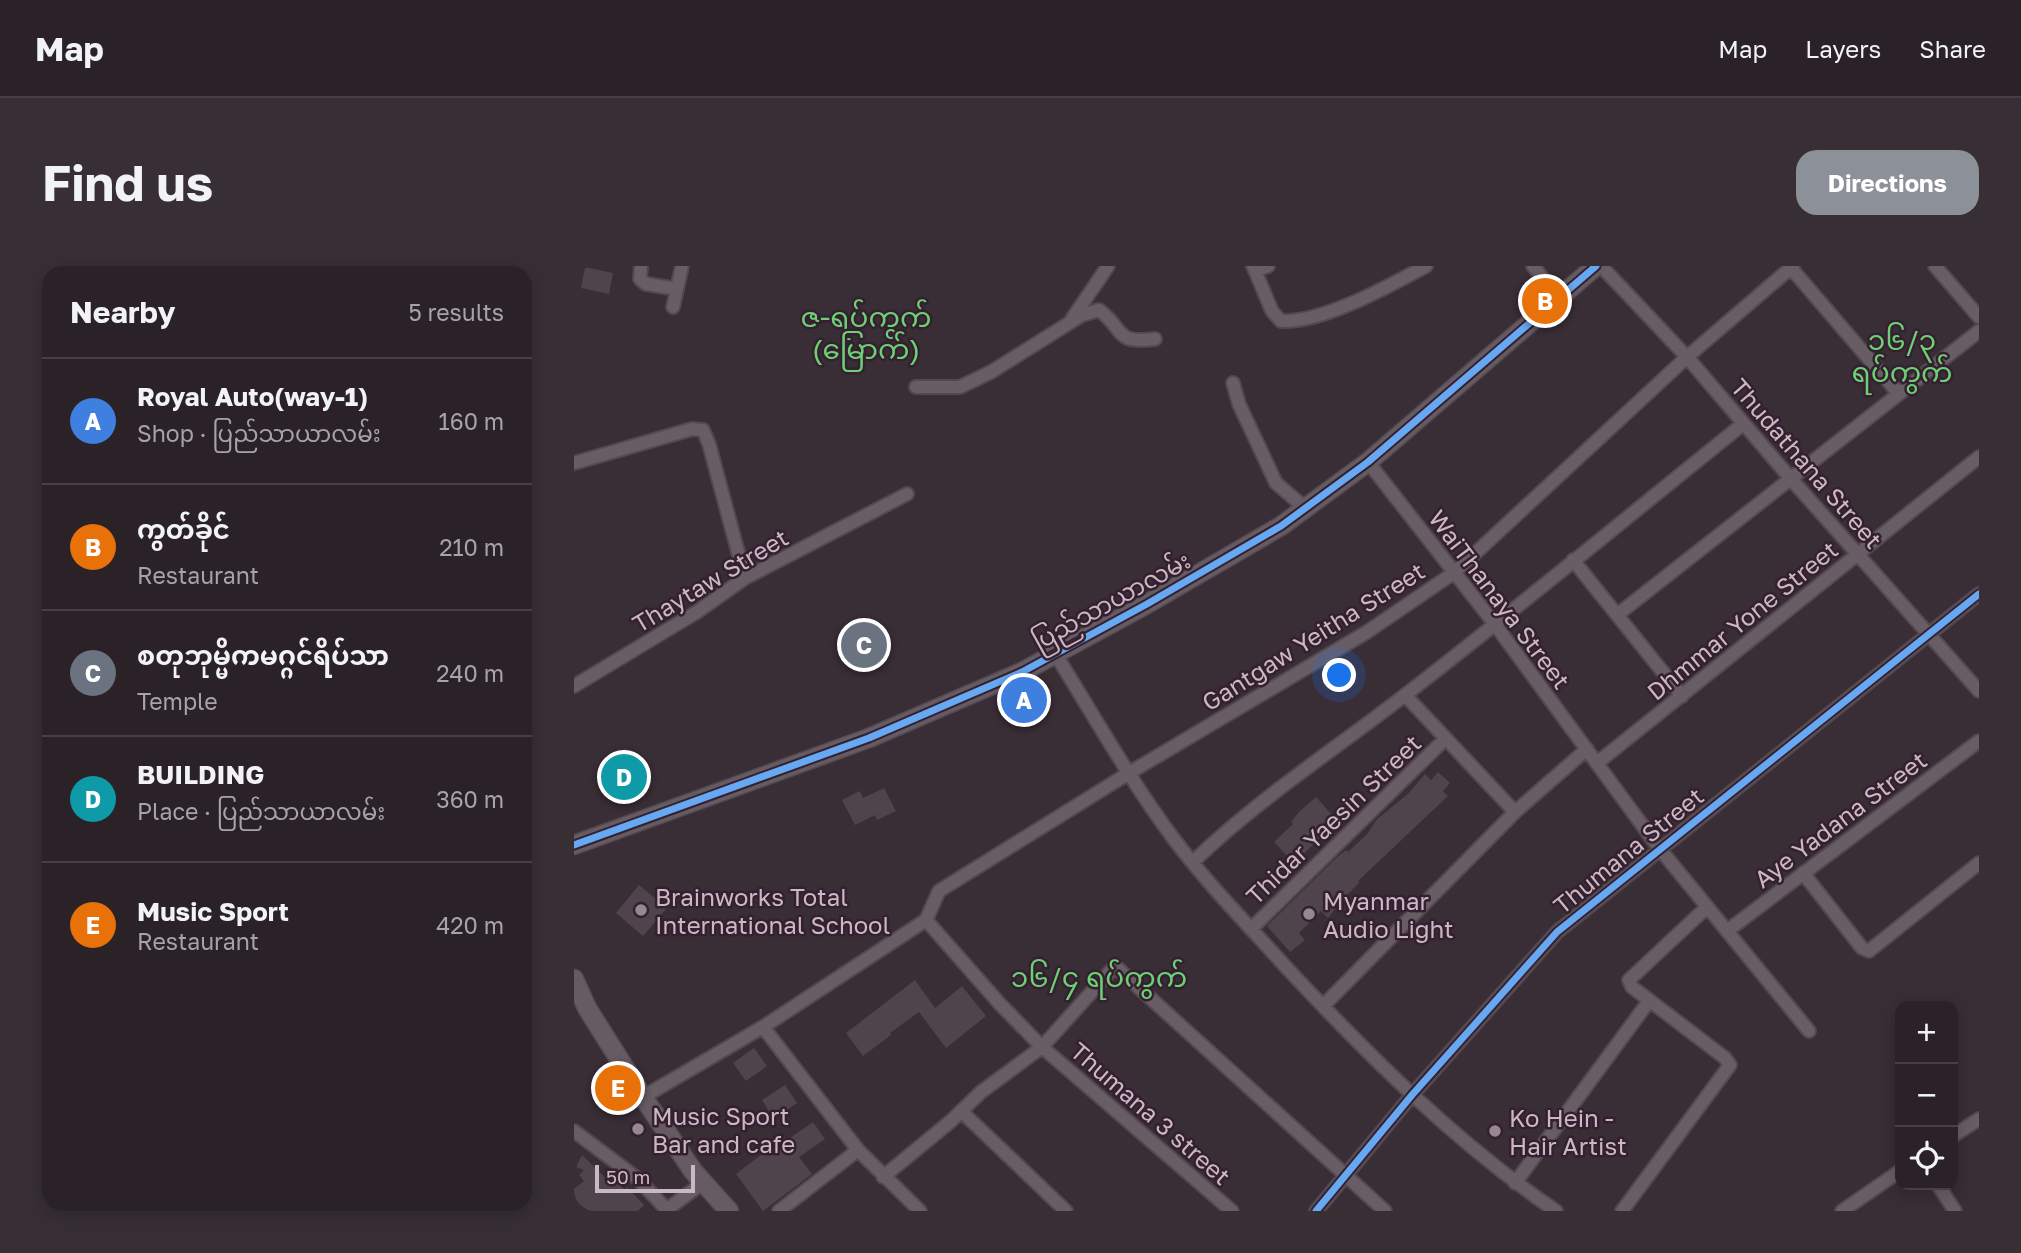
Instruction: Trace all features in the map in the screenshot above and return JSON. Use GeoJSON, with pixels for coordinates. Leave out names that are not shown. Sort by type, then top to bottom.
{"type":"FeatureCollection","features":[{"type":"Feature","properties":{"kind":"street"},"geometry":{"type":"LineString","coordinates":[[641,266],[640,279],[646,284],[677,289]]}},
{"type":"Feature","properties":{"kind":"street"},"geometry":{"type":"LineString","coordinates":[[673,307],[682,266]]}},
{"type":"Feature","properties":{"kind":"street"},"geometry":{"type":"LineString","coordinates":[[1070,322],[1108,266]]}},
{"type":"Feature","properties":{"kind":"street"},"geometry":{"type":"LineString","coordinates":[[1268,266],[1254,269],[1272,311],[1281,321],[1296,321],[1367,297],[1426,266]]}},
{"type":"Feature","properties":{"kind":"street"},"geometry":{"type":"LineString","coordinates":[[1533,266],[1559,298]]}},
{"type":"Feature","properties":{"kind":"street","name":"ပြည်သာယာလမ်း"},"geometry":{"type":"LineString","coordinates":[[574,845],[869,738],[1056,655],[1281,526],[1368,462],[1599,266]]}},
{"type":"Feature","properties":{"kind":"street","name":"Thudathana Street"},"geometry":{"type":"LineString","coordinates":[[1599,266],[1687,358],[1979,691]]}},
{"type":"Feature","properties":{"kind":"street"},"geometry":{"type":"LineString","coordinates":[[1935,266],[1979,317]]}},
{"type":"Feature","properties":{"kind":"street"},"geometry":{"type":"LineString","coordinates":[[1792,267],[1899,394]]}},
{"type":"Feature","properties":{"kind":"street","name":"Gantgaw Yeitha Street"},"geometry":{"type":"LineString","coordinates":[[926,920],[939,891],[1129,773],[1367,632],[1455,572],[1687,358],[1792,267]]}},
{"type":"Feature","properties":{"kind":"street"},"geometry":{"type":"LineString","coordinates":[[916,387],[960,387],[991,372],[1093,310],[1099,310],[1128,340],[1155,339]]}},
{"type":"Feature","properties":{"kind":"street"},"geometry":{"type":"LineString","coordinates":[[1617,615],[1979,331]]}},
{"type":"Feature","properties":{"kind":"street"},"geometry":{"type":"LineString","coordinates":[[1233,383],[1239,404],[1276,483],[1306,508]]}},
{"type":"Feature","properties":{"kind":"street"},"geometry":{"type":"LineString","coordinates":[[1193,862],[1219,836],[1405,695],[1743,424]]}},
{"type":"Feature","properties":{"kind":"street"},"geometry":{"type":"LineString","coordinates":[[574,463],[692,429],[703,430],[745,578]]}},
{"type":"Feature","properties":{"kind":"street","name":"Dhmmar Yone Street"},"geometry":{"type":"LineString","coordinates":[[1597,763],[1979,457]]}},
{"type":"Feature","properties":{"kind":"street","name":"WaiThanaya Street"},"geometry":{"type":"LineString","coordinates":[[1368,462],[1494,623],[1659,848],[1809,1031]]}},
{"type":"Feature","properties":{"kind":"street","name":"Thaytaw Street"},"geometry":{"type":"LineString","coordinates":[[574,686],[696,612],[745,578],[907,494]]}},
{"type":"Feature","properties":{"kind":"street"},"geometry":{"type":"LineString","coordinates":[[1573,560],[1682,696]]}},
{"type":"Feature","properties":{"kind":"street","name":"Thumana Street"},"geometry":{"type":"LineString","coordinates":[[1316,1211],[1412,1095],[1557,932],[1979,594]]}},
{"type":"Feature","properties":{"kind":"street"},"geometry":{"type":"LineString","coordinates":[[1056,655],[1173,838],[1251,929],[1412,1095],[1515,1183],[1556,1211]]}},
{"type":"Feature","properties":{"kind":"street"},"geometry":{"type":"LineString","coordinates":[[1405,695],[1515,812]]}},
{"type":"Feature","properties":{"kind":"street","name":"Thidar Yaesin Street"},"geometry":{"type":"LineString","coordinates":[[1251,929],[1445,739]]}},
{"type":"Feature","properties":{"kind":"street","name":"Aye Yadana Street"},"geometry":{"type":"LineString","coordinates":[[1727,930],[1979,741]]}},
{"type":"Feature","properties":{"kind":"street"},"geometry":{"type":"LineString","coordinates":[[1323,1006],[1515,812],[1587,749]]}},
{"type":"Feature","properties":{"kind":"street"},"geometry":{"type":"LineString","coordinates":[[1803,873],[1862,947],[1869,951],[1979,863]]}},
{"type":"Feature","properties":{"kind":"street"},"geometry":{"type":"LineString","coordinates":[[1622,1211],[1730,1065],[1725,1058],[1632,987],[1629,981],[1707,907]]}},
{"type":"Feature","properties":{"kind":"street"},"geometry":{"type":"LineString","coordinates":[[643,1097],[763,1027],[926,920]]}},
{"type":"Feature","properties":{"kind":"street","name":"Thumana 3 street"},"geometry":{"type":"LineString","coordinates":[[926,920],[1042,1047],[1232,1211]]}},
{"type":"Feature","properties":{"kind":"street"},"geometry":{"type":"LineString","coordinates":[[883,1177],[981,1092],[1042,1047],[1115,966],[1385,1211]]}},
{"type":"Feature","properties":{"kind":"street"},"geometry":{"type":"LineString","coordinates":[[574,979],[587,1008],[643,1097],[704,1182],[729,1211]]}},
{"type":"Feature","properties":{"kind":"street"},"geometry":{"type":"LineString","coordinates":[[1515,1183],[1649,1001]]}},
{"type":"Feature","properties":{"kind":"street"},"geometry":{"type":"LineString","coordinates":[[763,1027],[858,1150],[920,1211]]}},
{"type":"Feature","properties":{"kind":"street"},"geometry":{"type":"LineString","coordinates":[[961,1111],[1066,1211]]}},
{"type":"Feature","properties":{"kind":"street"},"geometry":{"type":"LineString","coordinates":[[1958,1133],[1979,1119]]}},
{"type":"Feature","properties":{"kind":"street"},"geometry":{"type":"LineString","coordinates":[[574,1130],[638,1179],[667,1211],[704,1182]]}},
{"type":"Feature","properties":{"kind":"street"},"geometry":{"type":"LineString","coordinates":[[779,1211],[858,1150]]}},
{"type":"Feature","properties":{"kind":"street"},"geometry":{"type":"LineString","coordinates":[[1842,1211],[1895,1174]]}},
{"type":"Feature","properties":{"kind":"street"},"geometry":{"type":"LineString","coordinates":[[1941,1190],[1955,1211]]}},
{"type":"Feature","properties":{"kind":"building"},"geometry":{"type":"Polygon","coordinates":[[[585,267],[613,273],[609,294],[581,288],[585,267]]]}},
{"type":"Feature","properties":{"kind":"building"},"geometry":{"type":"Polygon","coordinates":[[[626,748],[640,786],[618,795],[605,758],[626,748]]]}},
{"type":"Feature","properties":{"kind":"building"},"geometry":{"type":"Polygon","coordinates":[[[1438,772],[1450,783],[1443,791],[1448,796],[1358,881],[1328,918],[1321,911],[1299,933],[1305,940],[1290,952],[1267,926],[1336,858],[1346,850],[1348,852],[1368,833],[1377,819],[1409,793],[1425,774],[1431,780],[1438,772]]]}},
{"type":"Feature","properties":{"kind":"building"},"geometry":{"type":"Polygon","coordinates":[[[884,788],[896,811],[877,820],[875,815],[855,825],[842,800],[860,791],[863,798],[884,788]]]}},
{"type":"Feature","properties":{"kind":"building"},"geometry":{"type":"Polygon","coordinates":[[[1316,797],[1333,816],[1314,832],[1320,838],[1294,863],[1274,842],[1293,824],[1291,822],[1299,812],[1316,797]]]}},
{"type":"Feature","properties":{"kind":"building","name":"Brainworks Total International School"},"geometry":{"type":"Polygon","coordinates":[[[639,885],[667,908],[643,936],[616,913],[639,885]]]}},
{"type":"Feature","properties":{"kind":"building"},"geometry":{"type":"Polygon","coordinates":[[[915,980],[935,1008],[962,986],[986,1016],[946,1048],[919,1012],[863,1056],[846,1033],[915,980]]]}},
{"type":"Feature","properties":{"kind":"building"},"geometry":{"type":"Polygon","coordinates":[[[754,1048],[767,1066],[746,1081],[733,1063],[754,1048]]]}},
{"type":"Feature","properties":{"kind":"building"},"geometry":{"type":"Polygon","coordinates":[[[785,1085],[797,1103],[774,1119],[762,1100],[785,1085]]]}},
{"type":"Feature","properties":{"kind":"building"},"geometry":{"type":"Polygon","coordinates":[[[813,1122],[825,1139],[799,1157],[812,1174],[763,1211],[736,1174],[784,1137],[787,1140],[813,1122]]]}},
{"type":"Feature","properties":{"kind":"building"},"geometry":{"type":"Polygon","coordinates":[[[582,1155],[611,1183],[614,1180],[625,1190],[627,1187],[644,1205],[638,1211],[574,1211],[574,1189],[584,1181],[579,1175],[584,1170],[576,1167],[582,1155]]]}},
{"type":"Feature","properties":{"kind":"cycle path"},"geometry":{"type":"LineString","coordinates":[[574,845],[869,738],[1022,672],[1147,604],[1281,526],[1368,462],[1596,266]]}},
{"type":"Feature","properties":{"kind":"cycle path"},"geometry":{"type":"LineString","coordinates":[[1316,1211],[1412,1095],[1557,932],[1979,594]]}},
{"type":"Feature","properties":{"kind":"place","name":"ကွတ်ခိုင်"},"geometry":{"type":"Point","coordinates":[1545,301]}},
{"type":"Feature","properties":{"kind":"place","name":"စတုဘုမ္မိကမဂ္ဂင်ရိပ်သာ"},"geometry":{"type":"Point","coordinates":[864,645]}},
{"type":"Feature","properties":{"kind":"place","name":"Royal Auto(way-1)"},"geometry":{"type":"Point","coordinates":[1024,700]}},
{"type":"Feature","properties":{"kind":"place","name":"BUILDING"},"geometry":{"type":"Point","coordinates":[624,777]}},
{"type":"Feature","properties":{"kind":"place","name":"Brainworks Total International School"},"geometry":{"type":"Point","coordinates":[641,910]}},
{"type":"Feature","properties":{"kind":"place","name":"Myanmar Audio Light"},"geometry":{"type":"Point","coordinates":[1309,914]}},
{"type":"Feature","properties":{"kind":"place","name":"Music Sport"},"geometry":{"type":"Point","coordinates":[618,1088]}},
{"type":"Feature","properties":{"kind":"place","name":"Music Sport Bar and cafe"},"geometry":{"type":"Point","coordinates":[638,1129]}},
{"type":"Feature","properties":{"kind":"place","name":"Ko Hein - Hair Artist"},"geometry":{"type":"Point","coordinates":[1495,1131]}},
{"type":"Feature","properties":{"kind":"district","name":"ဇ-ရပ်ကွက် (မြောက်)"},"geometry":{"type":"Point","coordinates":[866,332]}},
{"type":"Feature","properties":{"kind":"district","name":"၁၆/၃ ရပ်ကွက်"},"geometry":{"type":"Point","coordinates":[1902,355]}},
{"type":"Feature","properties":{"kind":"district","name":"၁၆/၄ ရပ်ကွက်"},"geometry":{"type":"Point","coordinates":[1099,976]}}]}
